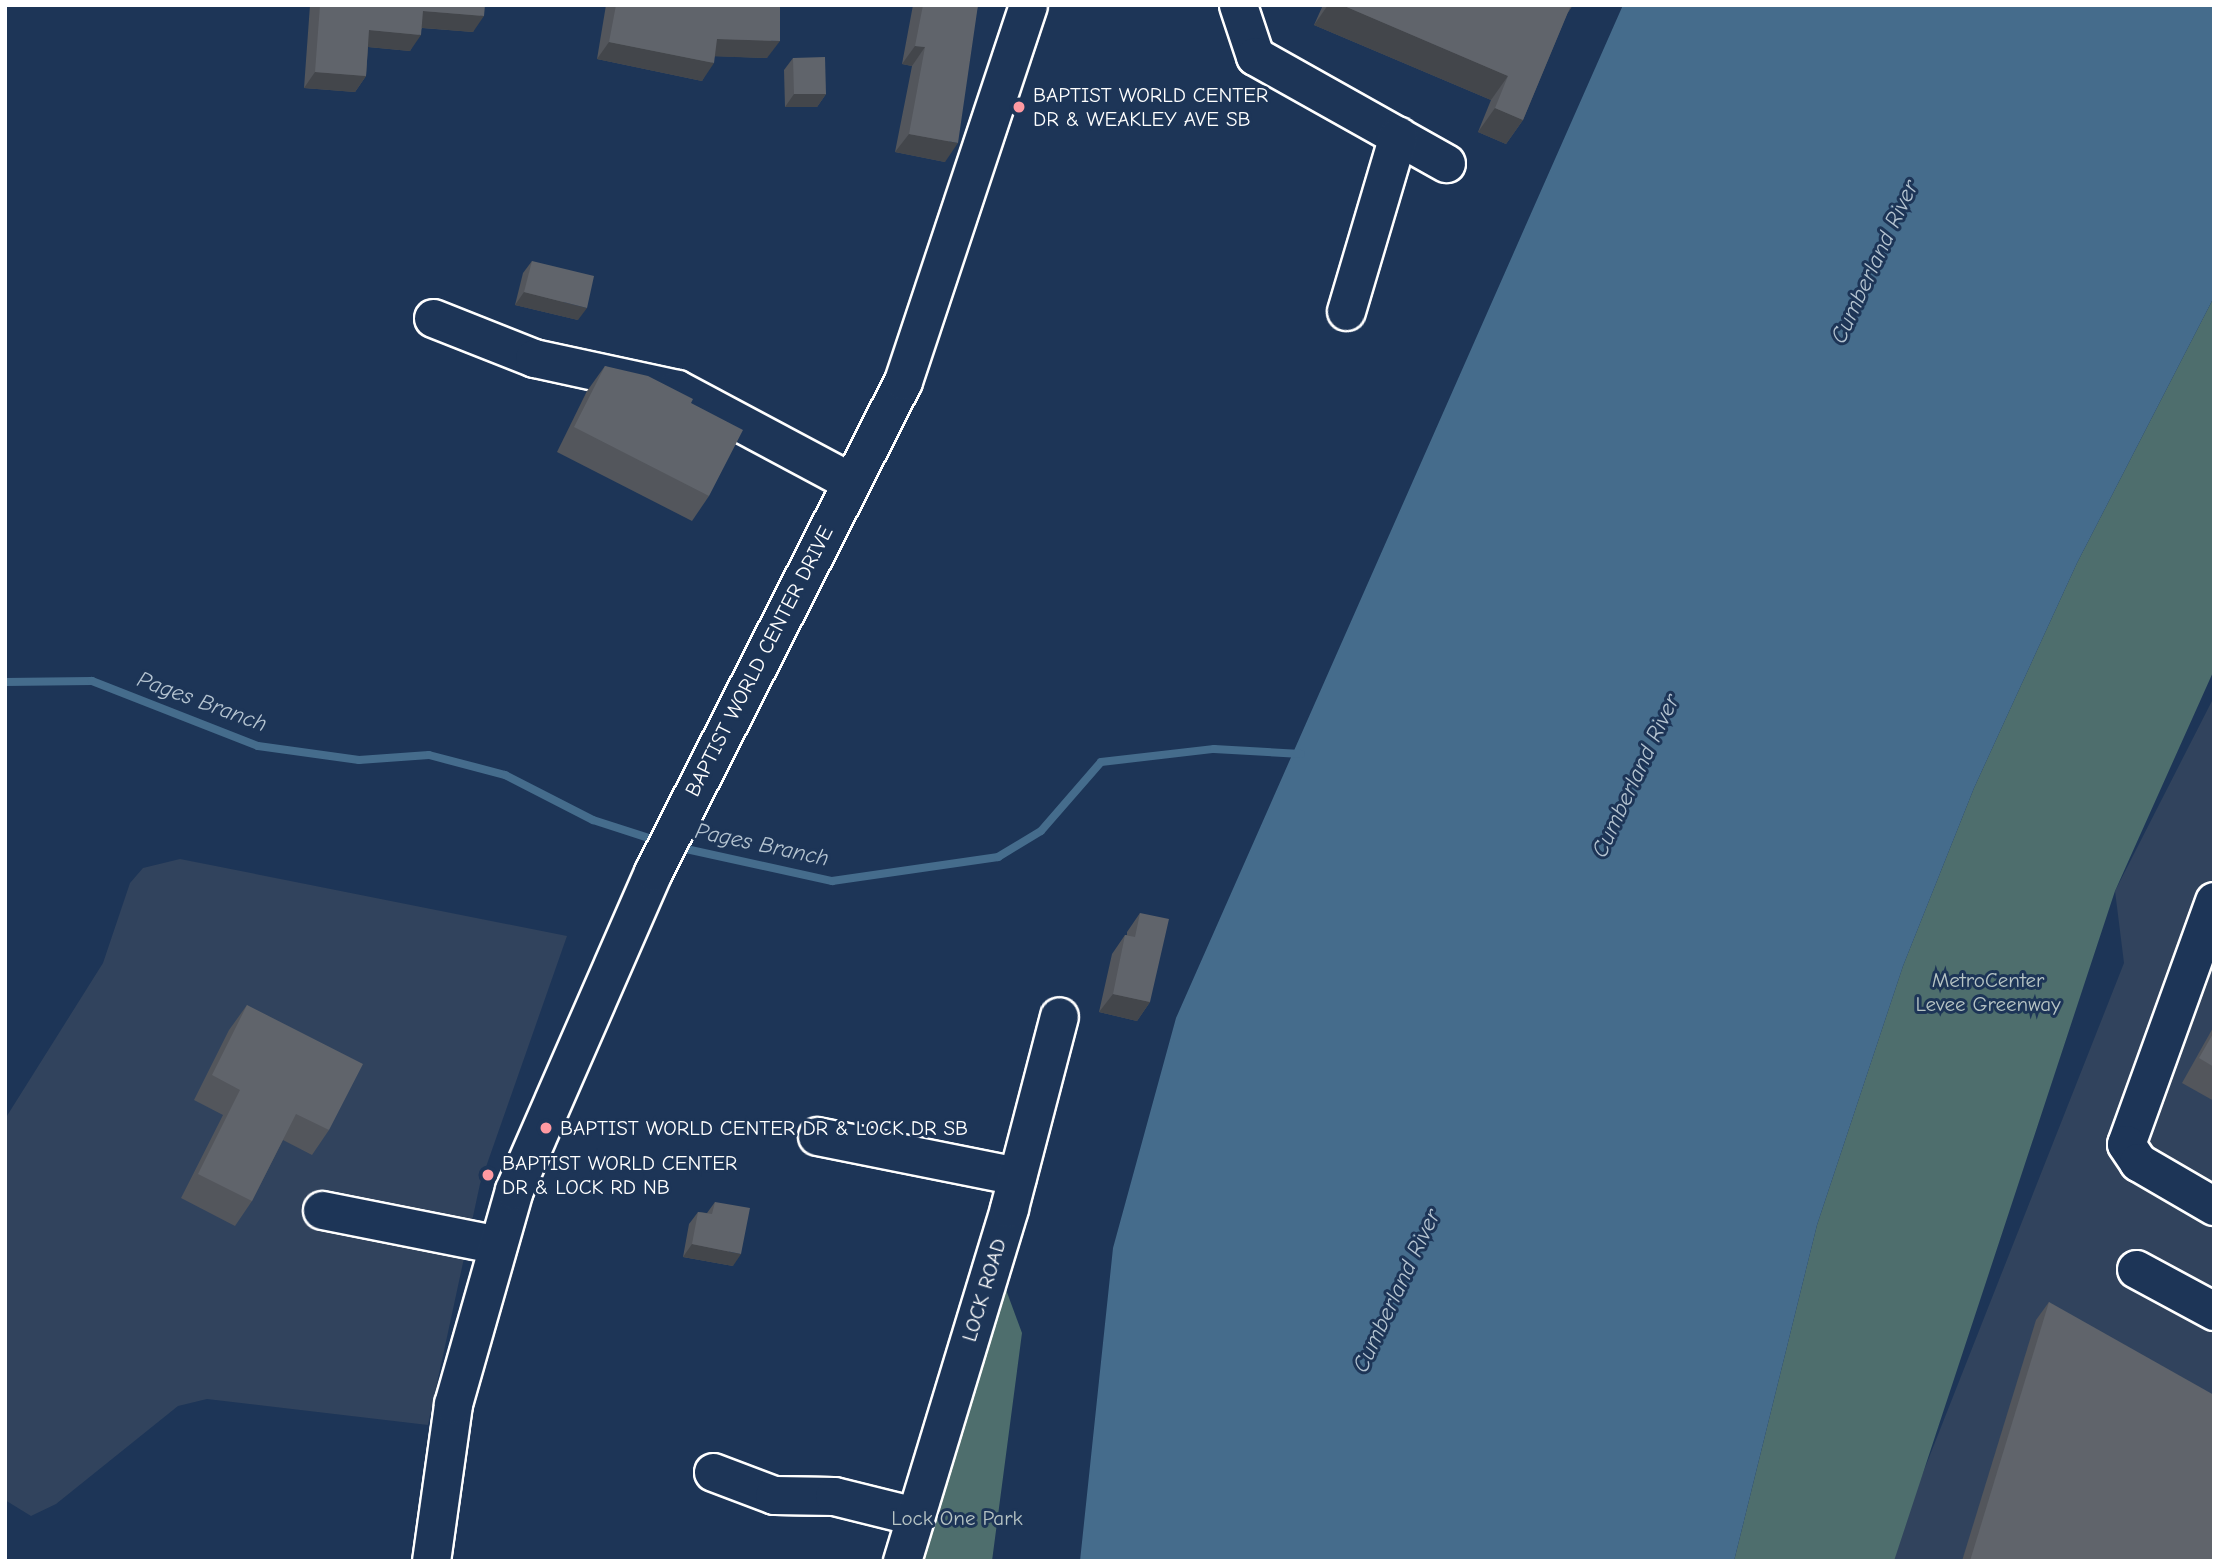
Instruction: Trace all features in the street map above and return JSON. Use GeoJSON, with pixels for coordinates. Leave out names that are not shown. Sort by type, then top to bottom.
{"type":"FeatureCollection","features":[{"type":"Feature","properties":{"kind":"street","name":"BAPTIST WORLD CENTER DRIVE"},"geometry":{"type":"LineString","coordinates":[[431,1561],[453,1404],[514,1190],[592,1002],[849,481],[903,381],[1028,5]]}},
{"type":"Feature","properties":{"kind":"street"},"geometry":{"type":"LineString","coordinates":[[1238,5],[1255,56],[1446,163]]}},
{"type":"Feature","properties":{"kind":"street"},"geometry":{"type":"LineString","coordinates":[[1346,310],[1398,136]]}},
{"type":"Feature","properties":{"kind":"street"},"geometry":{"type":"LineString","coordinates":[[432,318],[534,358],[677,388],[849,481]]}},
{"type":"Feature","properties":{"kind":"street"},"geometry":{"type":"LineString","coordinates":[[2213,903],[2126,1144],[2138,1162],[2214,1206]]}},
{"type":"Feature","properties":{"kind":"street","name":"LOCK ROAD"},"geometry":{"type":"LineString","coordinates":[[902,1561],[1017,1176],[1059,1016]]}},
{"type":"Feature","properties":{"kind":"street"},"geometry":{"type":"LineString","coordinates":[[817,1136],[1017,1176]]}},
{"type":"Feature","properties":{"kind":"street"},"geometry":{"type":"LineString","coordinates":[[323,1210],[498,1245]]}},
{"type":"Feature","properties":{"kind":"street"},"geometry":{"type":"LineString","coordinates":[[2136,1269],[2214,1311]]}},
{"type":"Feature","properties":{"kind":"street"},"geometry":{"type":"LineString","coordinates":[[713,1472],[774,1495],[834,1496],[915,1516]]}},
{"type":"Feature","properties":{"kind":"shaded area"},"geometry":{"type":"Polygon","coordinates":[[[2214,697],[2214,1561],[1894,1561],[1902,1526],[2124,963],[2115,891],[2214,697]]]}},
{"type":"Feature","properties":{"kind":"shaded area"},"geometry":{"type":"Polygon","coordinates":[[[180,859],[567,936],[480,1184],[428,1425],[207,1399],[178,1406],[56,1504],[31,1516],[5,1500],[5,1119],[103,963],[130,883],[143,868],[180,859]]]}},
{"type":"Feature","properties":{"kind":"green space","name":"MetroCenter Levee Greenway"},"geometry":{"type":"Polygon","coordinates":[[[2214,297],[2214,670],[2115,891],[1894,1561],[1734,1561],[1817,1225],[1903,966],[1974,788],[2077,563],[2214,297]]]}},
{"type":"Feature","properties":{"kind":"green space","name":"Lock One Park"},"geometry":{"type":"Polygon","coordinates":[[[1026,1214],[1005,1287],[1022,1333],[992,1561],[902,1561],[1026,1214]]]}},
{"type":"Feature","properties":{"kind":"water","name":"Cumberland River"},"geometry":{"type":"Polygon","coordinates":[[[1623,5],[2214,5],[2214,297],[2077,563],[1974,788],[1903,966],[1817,1225],[1734,1561],[1080,1561],[1113,1248],[1176,1018],[1623,5]]]}},
{"type":"Feature","properties":{"kind":"building"},"geometry":{"type":"Polygon","coordinates":[[[320,5],[485,5],[484,16],[423,11],[421,35],[369,30],[366,76],[315,72],[320,5]]]}},
{"type":"Feature","properties":{"kind":"building"},"geometry":{"type":"Polygon","coordinates":[[[616,5],[780,5],[780,41],[717,39],[714,63],[609,42],[616,5]]]}},
{"type":"Feature","properties":{"kind":"building"},"geometry":{"type":"Polygon","coordinates":[[[923,5],[978,5],[958,143],[909,134],[925,47],[915,46],[923,5]]]}},
{"type":"Feature","properties":{"kind":"building"},"geometry":{"type":"Polygon","coordinates":[[[1342,5],[1571,5],[1523,120],[1495,108],[1508,76],[1342,5]]]}},
{"type":"Feature","properties":{"kind":"building"},"geometry":{"type":"Polygon","coordinates":[[[825,57],[826,94],[794,94],[793,58],[825,57]]]}},
{"type":"Feature","properties":{"kind":"building"},"geometry":{"type":"Polygon","coordinates":[[[532,261],[594,276],[587,308],[524,292],[532,261]]]}},
{"type":"Feature","properties":{"kind":"building"},"geometry":{"type":"Polygon","coordinates":[[[605,366],[648,376],[693,399],[691,403],[743,430],[709,496],[574,427],[605,366]]]}},
{"type":"Feature","properties":{"kind":"building"},"geometry":{"type":"Polygon","coordinates":[[[1140,913],[1169,919],[1150,1002],[1113,994],[1125,935],[1135,937],[1140,913]]]}},
{"type":"Feature","properties":{"kind":"building"},"geometry":{"type":"Polygon","coordinates":[[[247,1005],[363,1064],[329,1130],[296,1114],[252,1201],[198,1174],[240,1090],[212,1075],[247,1005]]]}},
{"type":"Feature","properties":{"kind":"building"},"geometry":{"type":"Polygon","coordinates":[[[2214,1032],[2214,1067],[2199,1058],[2214,1032]]]}},
{"type":"Feature","properties":{"kind":"building"},"geometry":{"type":"Polygon","coordinates":[[[715,1202],[750,1208],[741,1254],[692,1244],[698,1212],[712,1214],[715,1202]]]}},
{"type":"Feature","properties":{"kind":"building"},"geometry":{"type":"Polygon","coordinates":[[[2049,1302],[2214,1395],[2214,1561],[1970,1561],[2049,1302]]]}},
{"type":"Feature","properties":{"kind":"waterway","name":"Pages Branch"},"geometry":{"type":"LineString","coordinates":[[5,682],[92,681],[258,746],[359,760],[429,755],[505,775],[593,820],[658,841]]}},
{"type":"Feature","properties":{"kind":"waterway","name":"Pages Branch"},"geometry":{"type":"LineString","coordinates":[[677,847],[832,881],[998,857],[1041,831],[1101,762],[1214,749],[1301,754]]}},
{"type":"Feature","properties":{"kind":"place","name":"BAPTIST WORLD CENTER DR & WEAKLEY AVE SB"},"geometry":{"type":"Point","coordinates":[1019,107]}},
{"type":"Feature","properties":{"kind":"place","name":"BAPTIST WORLD CENTER DR & LOCK DR SB"},"geometry":{"type":"Point","coordinates":[546,1128]}},
{"type":"Feature","properties":{"kind":"place","name":"BAPTIST WORLD CENTER DR & LOCK RD NB"},"geometry":{"type":"Point","coordinates":[488,1175]}}]}
